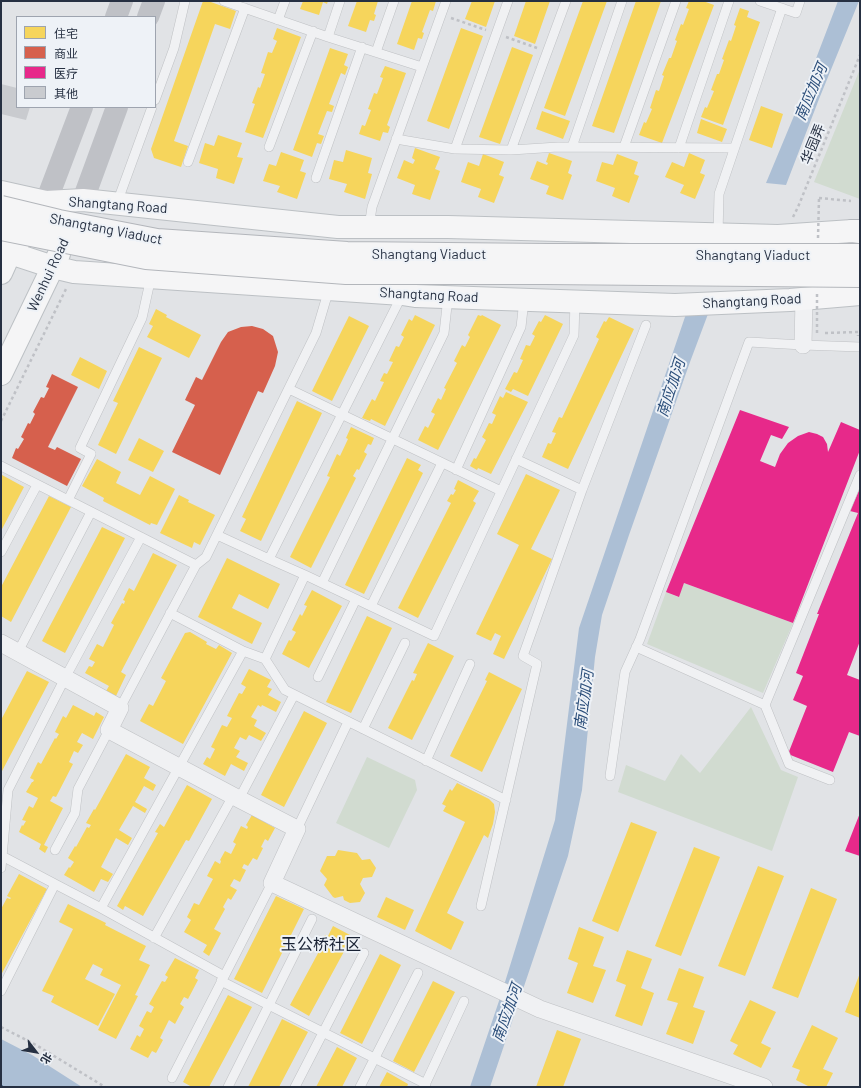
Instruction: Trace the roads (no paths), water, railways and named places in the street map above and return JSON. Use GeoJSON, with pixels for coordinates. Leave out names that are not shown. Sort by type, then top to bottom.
{"type":"FeatureCollection","features":[{"type":"Feature","properties":{"kind":"main road"},"geometry":{"type":"LineString","coordinates":[[116,16],[122,1]]}},
{"type":"Feature","properties":{"kind":"main road"},"geometry":{"type":"LineString","coordinates":[[148,16],[154,1]]}},
{"type":"Feature","properties":{"kind":"main road"},"geometry":{"type":"LineString","coordinates":[[1,273],[6,252],[46,202],[82,108]]}},
{"type":"Feature","properties":{"kind":"main road","name":"Wenhui Road"},"geometry":{"type":"LineString","coordinates":[[1,374],[53,267],[83,200],[116,108]]}},
{"type":"Feature","properties":{"kind":"main road","name":"Shangtang Road"},"geometry":{"type":"LineString","coordinates":[[1,192],[46,202],[83,200],[338,227],[448,227],[778,236],[858,230]]}},
{"type":"Feature","properties":{"kind":"main road","name":"Shangtang Viaduct"},"geometry":{"type":"LineString","coordinates":[[1,207],[59,221],[157,240],[347,253],[540,255],[860,255]]}},
{"type":"Feature","properties":{"kind":"main road","name":"Shangtang Viaduct"},"geometry":{"type":"LineString","coordinates":[[1,229],[146,258],[346,273],[860,276]]}},
{"type":"Feature","properties":{"kind":"main road","name":"Shangtang Road"},"geometry":{"type":"LineString","coordinates":[[6,252],[74,272],[415,296],[675,305],[790,300],[860,294]]}},
{"type":"Feature","properties":{"kind":"street"},"geometry":{"type":"LineString","coordinates":[[803,346],[804,299]]}},
{"type":"Feature","properties":{"kind":"street"},"geometry":{"type":"LineString","coordinates":[[1,643],[120,708],[109,730],[297,829],[272,883],[540,1009],[764,1087]]}},
{"type":"Feature","properties":{"kind":"lane"},"geometry":{"type":"LineString","coordinates":[[156,97],[174,48],[185,1]]}},
{"type":"Feature","properties":{"kind":"lane"},"geometry":{"type":"LineString","coordinates":[[278,20],[285,1]]}},
{"type":"Feature","properties":{"kind":"lane"},"geometry":{"type":"LineString","coordinates":[[328,37],[340,1]]}},
{"type":"Feature","properties":{"kind":"lane"},"geometry":{"type":"LineString","coordinates":[[376,52],[394,1]]}},
{"type":"Feature","properties":{"kind":"lane"},"geometry":{"type":"LineString","coordinates":[[369,227],[372,207],[446,1]]}},
{"type":"Feature","properties":{"kind":"lane"},"geometry":{"type":"LineString","coordinates":[[455,149],[508,1]]}},
{"type":"Feature","properties":{"kind":"lane"},"geometry":{"type":"LineString","coordinates":[[510,150],[566,1]]}},
{"type":"Feature","properties":{"kind":"lane"},"geometry":{"type":"LineString","coordinates":[[572,147],[622,1]]}},
{"type":"Feature","properties":{"kind":"lane"},"geometry":{"type":"LineString","coordinates":[[624,147],[676,1]]}},
{"type":"Feature","properties":{"kind":"lane"},"geometry":{"type":"LineString","coordinates":[[679,148],[729,1]]}},
{"type":"Feature","properties":{"kind":"lane"},"geometry":{"type":"LineString","coordinates":[[760,1],[796,13],[800,1]]}},
{"type":"Feature","properties":{"kind":"lane"},"geometry":{"type":"LineString","coordinates":[[229,2],[313,32],[422,67]]}},
{"type":"Feature","properties":{"kind":"lane"},"geometry":{"type":"LineString","coordinates":[[188,162],[245,8]]}},
{"type":"Feature","properties":{"kind":"lane"},"geometry":{"type":"LineString","coordinates":[[718,235],[719,194],[782,8]]}},
{"type":"Feature","properties":{"kind":"lane"},"geometry":{"type":"LineString","coordinates":[[269,147],[313,32]]}},
{"type":"Feature","properties":{"kind":"lane"},"geometry":{"type":"LineString","coordinates":[[316,178],[362,47]]}},
{"type":"Feature","properties":{"kind":"lane"},"geometry":{"type":"LineString","coordinates":[[117,203],[152,108]]}},
{"type":"Feature","properties":{"kind":"lane"},"geometry":{"type":"LineString","coordinates":[[396,139],[455,149],[510,150],[558,147],[734,148]]}},
{"type":"Feature","properties":{"kind":"lane"},"geometry":{"type":"LineString","coordinates":[[68,500],[90,454],[80,448],[142,318],[151,277]]}},
{"type":"Feature","properties":{"kind":"lane"},"geometry":{"type":"LineString","coordinates":[[120,708],[196,565],[206,557],[217,535],[316,333],[329,289]]}},
{"type":"Feature","properties":{"kind":"lane"},"geometry":{"type":"LineString","coordinates":[[270,559],[402,294]]}},
{"type":"Feature","properties":{"kind":"lane"},"geometry":{"type":"LineString","coordinates":[[322,583],[444,333],[448,297]]}},
{"type":"Feature","properties":{"kind":"lane"},"geometry":{"type":"LineString","coordinates":[[456,470],[521,327],[524,300]]}},
{"type":"Feature","properties":{"kind":"lane"},"geometry":{"type":"LineString","coordinates":[[217,535],[434,636],[574,335],[575,301]]}},
{"type":"Feature","properties":{"kind":"lane"},"geometry":{"type":"LineString","coordinates":[[481,906],[537,664],[522,656],[582,490],[646,325]]}},
{"type":"Feature","properties":{"kind":"lane"},"geometry":{"type":"LineString","coordinates":[[610,776],[624,672],[640,639],[750,342],[803,346],[860,347]]}},
{"type":"Feature","properties":{"kind":"lane"},"geometry":{"type":"LineString","coordinates":[[289,389],[501,491]]}},
{"type":"Feature","properties":{"kind":"lane"},"geometry":{"type":"LineString","coordinates":[[516,459],[582,490]]}},
{"type":"Feature","properties":{"kind":"lane"},"geometry":{"type":"LineString","coordinates":[[371,606],[442,463]]}},
{"type":"Feature","properties":{"kind":"lane"},"geometry":{"type":"LineString","coordinates":[[1,466],[196,565]]}},
{"type":"Feature","properties":{"kind":"lane"},"geometry":{"type":"LineString","coordinates":[[830,780],[788,764],[765,704],[860,476]]}},
{"type":"Feature","properties":{"kind":"lane"},"geometry":{"type":"LineString","coordinates":[[1,552],[37,485]]}},
{"type":"Feature","properties":{"kind":"lane"},"geometry":{"type":"LineString","coordinates":[[18,652],[91,512]]}},
{"type":"Feature","properties":{"kind":"lane"},"geometry":{"type":"LineString","coordinates":[[1,868],[8,790],[65,678],[141,537]]}},
{"type":"Feature","properties":{"kind":"lane"},"geometry":{"type":"LineString","coordinates":[[265,659],[305,575]]}},
{"type":"Feature","properties":{"kind":"lane"},"geometry":{"type":"LineString","coordinates":[[318,677],[356,599]]}},
{"type":"Feature","properties":{"kind":"lane"},"geometry":{"type":"LineString","coordinates":[[170,613],[244,651],[265,659],[284,690],[506,800]]}},
{"type":"Feature","properties":{"kind":"lane"},"geometry":{"type":"LineString","coordinates":[[363,729],[405,643]]}},
{"type":"Feature","properties":{"kind":"lane"},"geometry":{"type":"LineString","coordinates":[[636,647],[765,704]]}},
{"type":"Feature","properties":{"kind":"lane"},"geometry":{"type":"LineString","coordinates":[[101,908],[244,651]]}},
{"type":"Feature","properties":{"kind":"lane"},"geometry":{"type":"LineString","coordinates":[[426,761],[470,664]]}},
{"type":"Feature","properties":{"kind":"lane"},"geometry":{"type":"LineString","coordinates":[[154,938],[294,695]]}},
{"type":"Feature","properties":{"kind":"lane"},"geometry":{"type":"LineString","coordinates":[[297,829],[348,722]]}},
{"type":"Feature","properties":{"kind":"lane"},"geometry":{"type":"LineString","coordinates":[[55,850],[75,813],[78,789],[109,730]]}},
{"type":"Feature","properties":{"kind":"lane"},"geometry":{"type":"LineString","coordinates":[[2,856],[101,908],[269,1005],[375,1058],[425,1085],[464,1001]]}},
{"type":"Feature","properties":{"kind":"lane"},"geometry":{"type":"LineString","coordinates":[[172,1078],[272,883]]}},
{"type":"Feature","properties":{"kind":"lane"},"geometry":{"type":"LineString","coordinates":[[1,991],[55,884]]}},
{"type":"Feature","properties":{"kind":"lane"},"geometry":{"type":"LineString","coordinates":[[228,1087],[312,919]]}},
{"type":"Feature","properties":{"kind":"lane"},"geometry":{"type":"LineString","coordinates":[[295,1087],[364,953]]}},
{"type":"Feature","properties":{"kind":"lane"},"geometry":{"type":"LineString","coordinates":[[360,1087],[418,973]]}},
{"type":"Feature","properties":{"kind":"water","name":"南应加河"},"geometry":{"type":"Polygon","coordinates":[[[838,1],[859,1],[786,185],[766,183],[796,111],[838,1]]]}},
{"type":"Feature","properties":{"kind":"water","name":"南应加河"},"geometry":{"type":"Polygon","coordinates":[[[686,314],[708,314],[602,615],[595,657],[582,790],[568,856],[490,1087],[470,1087],[501,995],[555,820],[579,628],[686,314]]]}},
{"type":"Feature","properties":{"kind":"water"},"geometry":{"type":"Polygon","coordinates":[[[1,1039],[32,1055],[82,1087],[1,1087],[1,1039]]]}},
{"type":"Feature","properties":{"kind":"district","name":"玉公桥社区"},"geometry":{"type":"Point","coordinates":[321,945]}}]}
